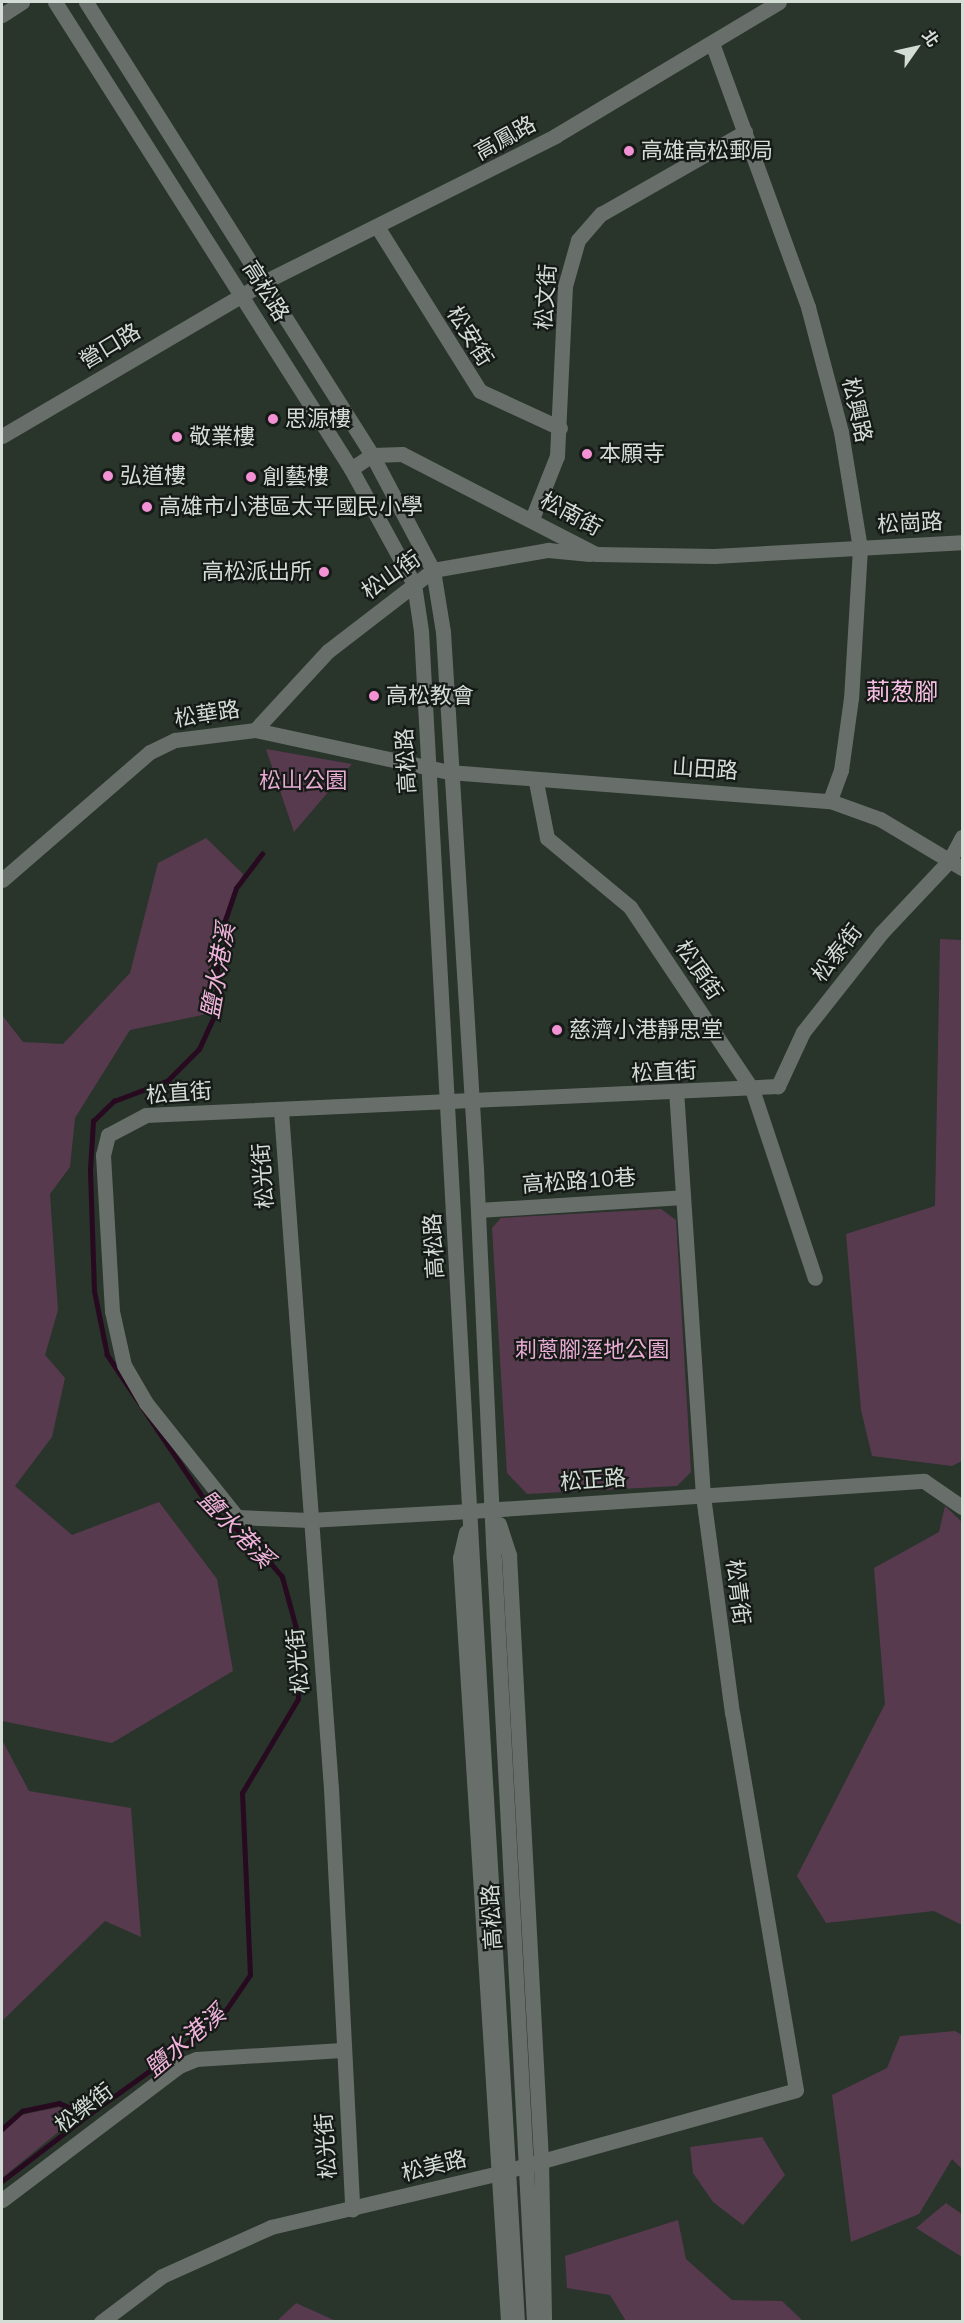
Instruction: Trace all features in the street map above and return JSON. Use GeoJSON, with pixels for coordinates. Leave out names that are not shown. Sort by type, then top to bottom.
{"type":"FeatureCollection","features":[{"type":"Feature","properties":{"kind":"street"},"geometry":{"type":"LineString","coordinates":[[2,15],[22,2]]}},
{"type":"Feature","properties":{"kind":"street","name":"高松路"},"geometry":{"type":"LineString","coordinates":[[55,2],[351,469],[414,584],[428,769],[448,1105],[472,1562],[517,2322]]}},
{"type":"Feature","properties":{"kind":"street","name":"高松路"},"geometry":{"type":"LineString","coordinates":[[86,2],[372,455],[433,570],[443,632],[449,772],[478,1210],[534,2322]]}},
{"type":"Feature","properties":{"kind":"street","name":"高鳳路"},"geometry":{"type":"LineString","coordinates":[[241,294],[494,170],[779,2]]}},
{"type":"Feature","properties":{"kind":"street","name":"松興路"},"geometry":{"type":"LineString","coordinates":[[712,43],[808,307],[841,432],[860,548],[851,698],[842,770],[830,801]]}},
{"type":"Feature","properties":{"kind":"street","name":"松文街"},"geometry":{"type":"LineString","coordinates":[[532,519],[557,456],[565,286],[585,226],[745,132]]}},
{"type":"Feature","properties":{"kind":"street","name":"松安街"},"geometry":{"type":"LineString","coordinates":[[378,228],[480,391],[560,428]]}},
{"type":"Feature","properties":{"kind":"street","name":"營口路"},"geometry":{"type":"LineString","coordinates":[[2,436],[241,294]]}},
{"type":"Feature","properties":{"kind":"street","name":"松南街"},"geometry":{"type":"LineString","coordinates":[[372,455],[402,454],[596,554],[714,556],[860,548]]}},
{"type":"Feature","properties":{"kind":"street"},"geometry":{"type":"LineString","coordinates":[[351,469],[372,455]]}},
{"type":"Feature","properties":{"kind":"street","name":"松崗路"},"geometry":{"type":"LineString","coordinates":[[860,548],[963,543]]}},
{"type":"Feature","properties":{"kind":"street","name":"松山街"},"geometry":{"type":"LineString","coordinates":[[255,730],[328,651],[433,570],[548,550],[596,554]]}},
{"type":"Feature","properties":{"kind":"street","name":"松華路"},"geometry":{"type":"LineString","coordinates":[[2,880],[150,752],[175,740],[255,730],[428,769]]}},
{"type":"Feature","properties":{"kind":"street","name":"山田路"},"geometry":{"type":"LineString","coordinates":[[428,769],[536,782],[830,801],[880,819],[963,868]]}},
{"type":"Feature","properties":{"kind":"street","name":"松頂街"},"geometry":{"type":"LineString","coordinates":[[536,782],[547,838],[626,901],[752,1089],[815,1278]]}},
{"type":"Feature","properties":{"kind":"street","name":"松泰街"},"geometry":{"type":"LineString","coordinates":[[752,1089],[778,1086],[803,1032],[882,932],[949,861],[963,837]]}},
{"type":"Feature","properties":{"kind":"street","name":"松直街"},"geometry":{"type":"LineString","coordinates":[[309,1520],[248,1520],[227,1510],[146,1403],[124,1365],[112,1311],[103,1155],[108,1134],[146,1115],[448,1105],[752,1089]]}},
{"type":"Feature","properties":{"kind":"street","name":"松青街"},"geometry":{"type":"LineString","coordinates":[[676,1094],[703,1496],[732,1713],[796,2090]]}},
{"type":"Feature","properties":{"kind":"street","name":"松光街"},"geometry":{"type":"LineString","coordinates":[[281,1111],[309,1520],[331,1788],[342,2050],[352,2209]]}},
{"type":"Feature","properties":{"kind":"street","name":"高松路10巷"},"geometry":{"type":"LineString","coordinates":[[478,1210],[682,1197]]}},
{"type":"Feature","properties":{"kind":"street","name":"松正路"},"geometry":{"type":"LineString","coordinates":[[309,1520],[924,1481],[963,1507]]}},
{"type":"Feature","properties":{"kind":"street","name":"高松路"},"geometry":{"type":"LineString","coordinates":[[494,1509],[509,1555],[541,2160],[543,2255],[550,2322]]}},
{"type":"Feature","properties":{"kind":"street","name":"高松路"},"geometry":{"type":"LineString","coordinates":[[470,1511],[460,1558],[505,2259],[502,2322]]}},
{"type":"Feature","properties":{"kind":"street","name":"松樂街"},"geometry":{"type":"LineString","coordinates":[[2,2200],[179,2066],[196,2059],[342,2050]]}},
{"type":"Feature","properties":{"kind":"street","name":"松美路"},"geometry":{"type":"LineString","coordinates":[[101,2322],[162,2276],[204,2253],[270,2228],[499,2174],[541,2160],[796,2090]]}},
{"type":"Feature","properties":{"kind":"street"},"geometry":{"type":"LineString","coordinates":[[543,2255],[544,2322]]}},
{"type":"Feature","properties":{"kind":"street"},"geometry":{"type":"LineString","coordinates":[[505,2259],[508,2322]]}},
{"type":"Feature","properties":{"kind":"green space","name":"松山公園"},"geometry":{"type":"Polygon","coordinates":[[[266,749],[352,764],[294,832],[266,749]]]}},
{"type":"Feature","properties":{"kind":"green space"},"geometry":{"type":"Polygon","coordinates":[[[206,838],[243,874],[213,942],[207,1014],[130,1030],[75,1118],[70,1167],[50,1194],[58,1310],[45,1355],[65,1378],[52,1437],[15,1486],[72,1535],[159,1502],[217,1579],[233,1671],[112,1743],[2,1721],[2,1015],[23,1042],[63,1044],[130,973],[158,863],[206,838]]]}},
{"type":"Feature","properties":{"kind":"green space"},"geometry":{"type":"Polygon","coordinates":[[[940,939],[962,940],[962,1461],[952,1466],[872,1456],[861,1410],[846,1234],[935,1206],[940,939]]]}},
{"type":"Feature","properties":{"kind":"green space","name":"刺蔥腳溼地公園"},"geometry":{"type":"Polygon","coordinates":[[[661,1209],[676,1220],[691,1472],[677,1486],[527,1494],[507,1473],[492,1228],[501,1218],[661,1209]]]}},
{"type":"Feature","properties":{"kind":"green space"},"geometry":{"type":"Polygon","coordinates":[[[945,1506],[962,1522],[962,1925],[934,1911],[826,1923],[797,1876],[885,1704],[874,1568],[939,1532],[945,1506]]]}},
{"type":"Feature","properties":{"kind":"green space"},"geometry":{"type":"Polygon","coordinates":[[[2,1740],[29,1791],[131,1808],[141,1937],[105,1921],[2,2021],[2,1740]]]}},
{"type":"Feature","properties":{"kind":"green space"},"geometry":{"type":"Polygon","coordinates":[[[955,2031],[962,2035],[962,2169],[952,2159],[919,2214],[851,2242],[832,2095],[887,2068],[900,2036],[955,2031]]]}},
{"type":"Feature","properties":{"kind":"green space"},"geometry":{"type":"Polygon","coordinates":[[[59,2107],[78,2116],[2,2178],[2,2130],[21,2115],[59,2107]]]}},
{"type":"Feature","properties":{"kind":"green space"},"geometry":{"type":"Polygon","coordinates":[[[762,2137],[785,2175],[743,2225],[713,2202],[693,2173],[690,2147],[762,2137]]]}},
{"type":"Feature","properties":{"kind":"green space"},"geometry":{"type":"Polygon","coordinates":[[[946,2203],[962,2214],[962,2257],[916,2228],[946,2203]]]}},
{"type":"Feature","properties":{"kind":"green space"},"geometry":{"type":"Polygon","coordinates":[[[678,2220],[686,2259],[732,2300],[782,2301],[803,2321],[626,2321],[610,2295],[567,2288],[565,2256],[678,2220]]]}},
{"type":"Feature","properties":{"kind":"green space"},"geometry":{"type":"Polygon","coordinates":[[[296,2303],[336,2321],[277,2321],[296,2303]]]}},
{"type":"Feature","properties":{"kind":"waterway","name":"鹽水港溪"},"geometry":{"type":"LineString","coordinates":[[2,2129],[22,2111],[59,2103],[88,2115],[183,2047],[226,2010],[250,1975],[242,1793],[298,1699],[297,1632],[282,1577],[252,1542],[211,1510],[107,1355],[94,1291],[90,1170],[93,1121],[114,1101],[167,1081],[199,1049],[216,1012],[218,941],[236,888],[262,854]]}},
{"type":"Feature","properties":{"kind":"waterway"},"geometry":{"type":"LineString","coordinates":[[2,2181],[88,2115]]}},
{"type":"Feature","properties":{"kind":"place","name":"高雄高松郵局"},"geometry":{"type":"Point","coordinates":[629,151]}},
{"type":"Feature","properties":{"kind":"place","name":"思源樓"},"geometry":{"type":"Point","coordinates":[273,419]}},
{"type":"Feature","properties":{"kind":"place","name":"敬業樓"},"geometry":{"type":"Point","coordinates":[177,437]}},
{"type":"Feature","properties":{"kind":"place","name":"本願寺"},"geometry":{"type":"Point","coordinates":[587,454]}},
{"type":"Feature","properties":{"kind":"place","name":"弘道樓"},"geometry":{"type":"Point","coordinates":[108,476]}},
{"type":"Feature","properties":{"kind":"place","name":"創藝樓"},"geometry":{"type":"Point","coordinates":[251,477]}},
{"type":"Feature","properties":{"kind":"place","name":"高雄市小港區太平國民小學"},"geometry":{"type":"Point","coordinates":[147,507]}},
{"type":"Feature","properties":{"kind":"place","name":"高松派出所"},"geometry":{"type":"Point","coordinates":[324,572]}},
{"type":"Feature","properties":{"kind":"place","name":"高松教會"},"geometry":{"type":"Point","coordinates":[374,696]}},
{"type":"Feature","properties":{"kind":"place","name":"慈濟小港靜思堂"},"geometry":{"type":"Point","coordinates":[557,1030]}},
{"type":"Feature","properties":{"kind":"district","name":"莿葱腳"},"geometry":{"type":"Point","coordinates":[902,692]}}]}
